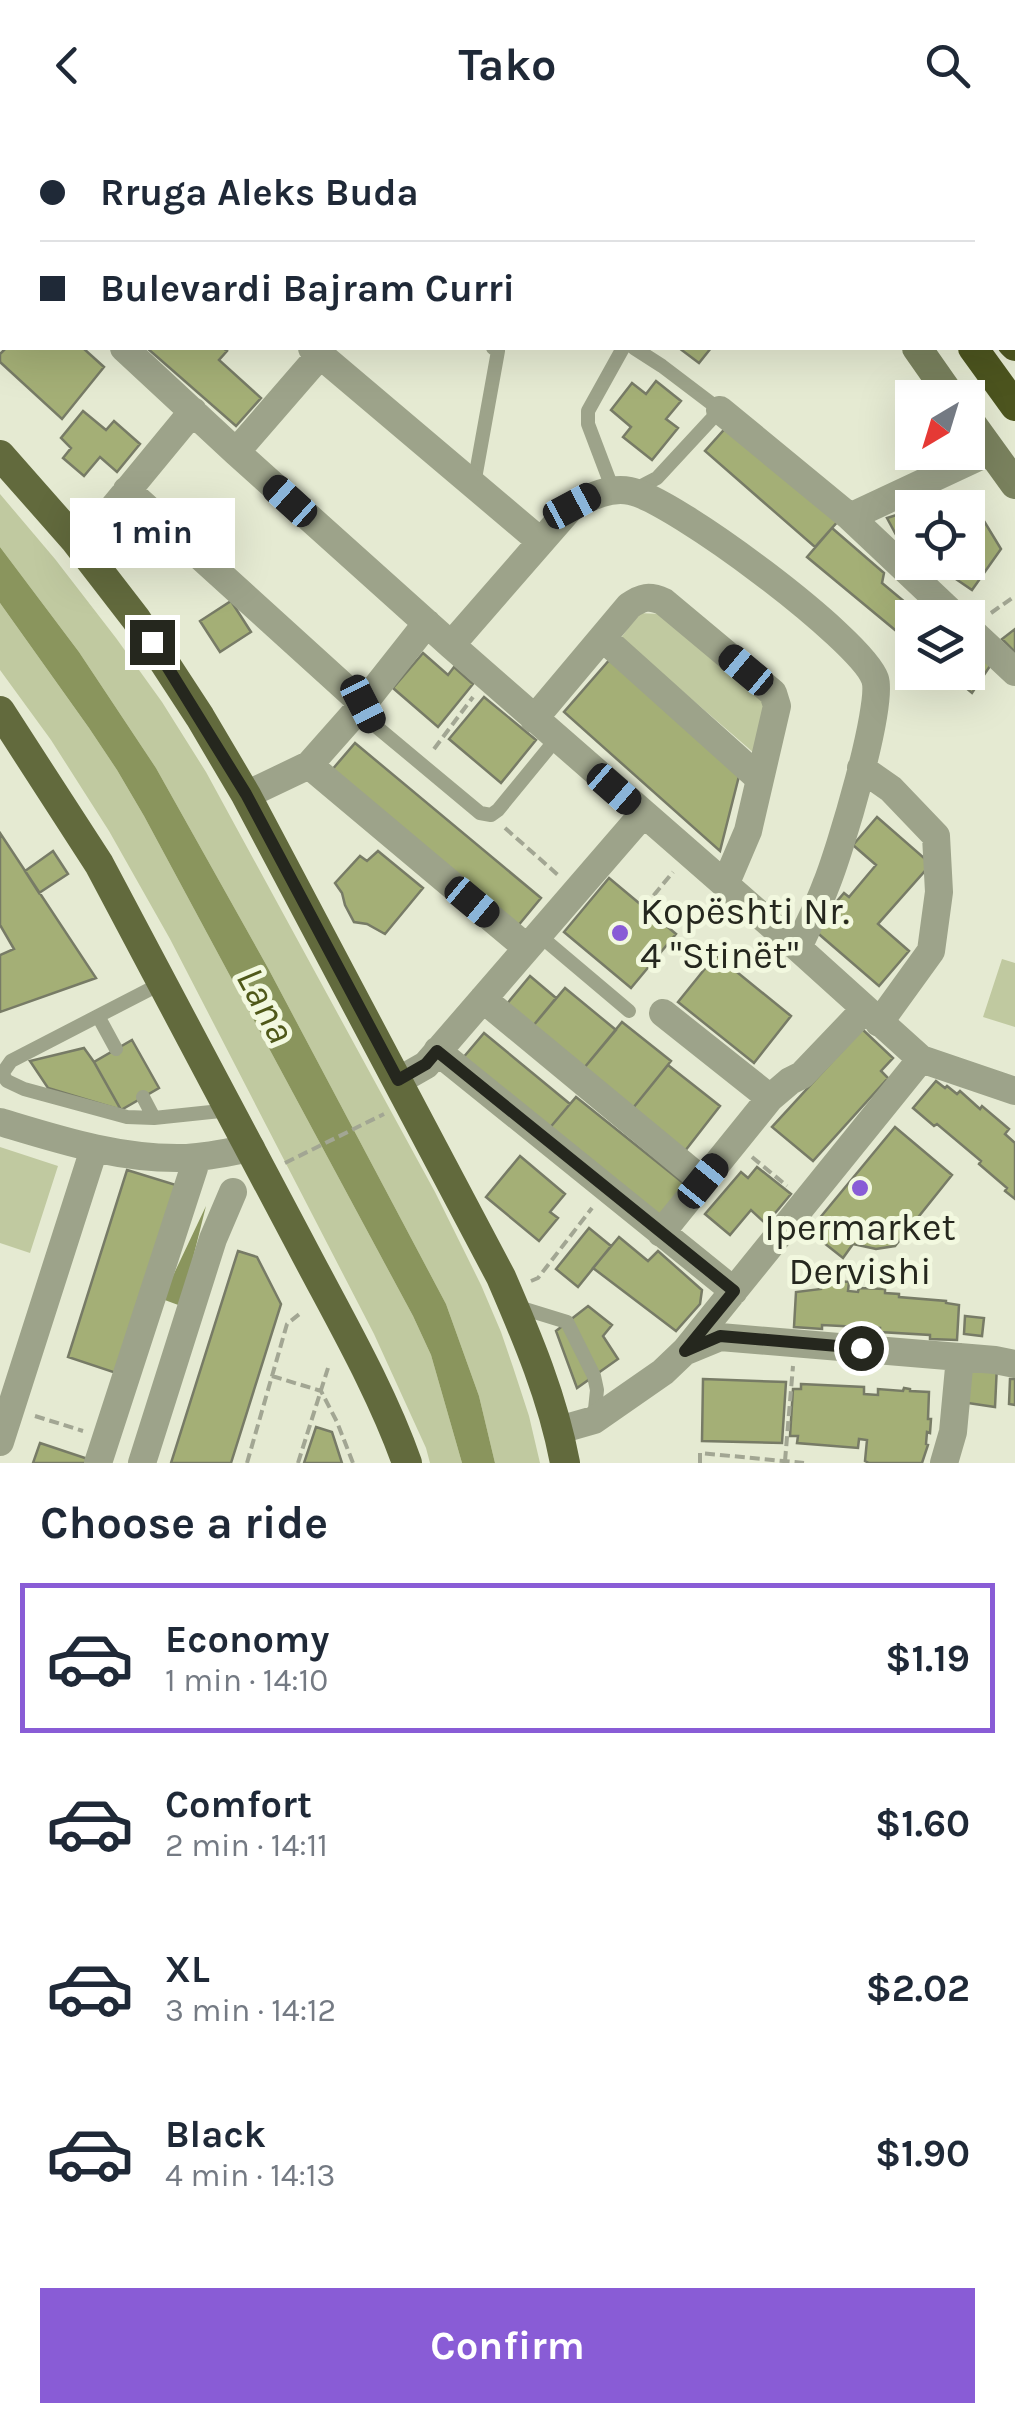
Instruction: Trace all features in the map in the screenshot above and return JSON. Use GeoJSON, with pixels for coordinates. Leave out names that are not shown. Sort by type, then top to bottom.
{"type":"FeatureCollection","features":[{"type":"Feature","properties":{"kind":"highway"},"geometry":{"type":"LineString","coordinates":[[974,350],[1015,406]]}},
{"type":"Feature","properties":{"kind":"main road"},"geometry":{"type":"LineString","coordinates":[[918,350],[939,380]]}},
{"type":"Feature","properties":{"kind":"main road"},"geometry":{"type":"LineString","coordinates":[[985,443],[1015,484]]}},
{"type":"Feature","properties":{"kind":"main road"},"geometry":{"type":"LineString","coordinates":[[0,456],[75,540],[136,618],[246,794],[510,1299],[559,1430],[565,1463]]}},
{"type":"Feature","properties":{"kind":"main road"},"geometry":{"type":"LineString","coordinates":[[0,711],[98,864],[232,1110],[389,1418],[407,1463]]}},
{"type":"Feature","properties":{"kind":"street"},"geometry":{"type":"LineString","coordinates":[[126,350],[426,624],[922,1060],[1011,1093]]}},
{"type":"Feature","properties":{"kind":"street"},"geometry":{"type":"LineString","coordinates":[[236,452],[316,351],[540,541]]}},
{"type":"Feature","properties":{"kind":"street"},"geometry":{"type":"LineString","coordinates":[[720,410],[850,517],[938,600]]}},
{"type":"Feature","properties":{"kind":"street"},"geometry":{"type":"LineString","coordinates":[[75,540],[110,513],[192,411]]}},
{"type":"Feature","properties":{"kind":"street"},"geometry":{"type":"LineString","coordinates":[[850,517],[991,452]]}},
{"type":"Feature","properties":{"kind":"street"},"geometry":{"type":"LineString","coordinates":[[126,490],[363,704]]}},
{"type":"Feature","properties":{"kind":"street"},"geometry":{"type":"LineString","coordinates":[[450,645],[572,506],[591,496],[622,491],[674,510],[716,537],[842,636],[876,680],[877,706],[827,884],[798,948]]}},
{"type":"Feature","properties":{"kind":"street"},"geometry":{"type":"LineString","coordinates":[[534,719],[629,606],[652,596],[774,693],[777,706],[748,831],[725,884]]}},
{"type":"Feature","properties":{"kind":"street"},"geometry":{"type":"LineString","coordinates":[[246,794],[309,765],[426,624]]}},
{"type":"Feature","properties":{"kind":"street"},"geometry":{"type":"LineString","coordinates":[[603,638],[760,779]]}},
{"type":"Feature","properties":{"kind":"street"},"geometry":{"type":"LineString","coordinates":[[985,644],[1015,672]]}},
{"type":"Feature","properties":{"kind":"street"},"geometry":{"type":"LineString","coordinates":[[309,765],[533,942]]}},
{"type":"Feature","properties":{"kind":"street"},"geometry":{"type":"LineString","coordinates":[[662,1233],[770,1098],[872,1016],[931,951],[938,892],[936,836],[891,789],[862,768]]}},
{"type":"Feature","properties":{"kind":"street"},"geometry":{"type":"LineString","coordinates":[[398,1080],[426,1064],[643,814]]}},
{"type":"Feature","properties":{"kind":"street"},"geometry":{"type":"LineString","coordinates":[[483,999],[703,1181]]}},
{"type":"Feature","properties":{"kind":"street"},"geometry":{"type":"LineString","coordinates":[[663,1014],[770,1098]]}},
{"type":"Feature","properties":{"kind":"street"},"geometry":{"type":"LineString","coordinates":[[437,1051],[734,1291]]}},
{"type":"Feature","properties":{"kind":"street"},"geometry":{"type":"LineString","coordinates":[[559,1430],[594,1420],[663,1372],[685,1351],[922,1060]]}},
{"type":"Feature","properties":{"kind":"street"},"geometry":{"type":"LineString","coordinates":[[0,1122],[94,1150],[125,1155],[182,1158],[251,1148]]}},
{"type":"Feature","properties":{"kind":"street"},"geometry":{"type":"LineString","coordinates":[[0,1442],[94,1150]]}},
{"type":"Feature","properties":{"kind":"street"},"geometry":{"type":"LineString","coordinates":[[103,1451],[194,1168]]}},
{"type":"Feature","properties":{"kind":"street"},"geometry":{"type":"LineString","coordinates":[[142,1463],[214,1238],[233,1192]]}},
{"type":"Feature","properties":{"kind":"street"},"geometry":{"type":"LineString","coordinates":[[685,1351],[720,1336],[1015,1364]]}},
{"type":"Feature","properties":{"kind":"street"},"geometry":{"type":"LineString","coordinates":[[944,1463],[953,1432],[960,1357]]}},
{"type":"Feature","properties":{"kind":"lane"},"geometry":{"type":"LineString","coordinates":[[474,484],[497,350]]}},
{"type":"Feature","properties":{"kind":"lane"},"geometry":{"type":"LineString","coordinates":[[622,350],[588,411],[588,424],[622,491],[657,478],[720,410],[637,350]]}},
{"type":"Feature","properties":{"kind":"lane"},"geometry":{"type":"LineString","coordinates":[[363,704],[372,723],[480,813],[491,815],[556,738]]}},
{"type":"Feature","properties":{"kind":"lane"},"geometry":{"type":"LineString","coordinates":[[533,942],[629,1010]]}},
{"type":"Feature","properties":{"kind":"lane"},"geometry":{"type":"LineString","coordinates":[[163,983],[12,1061],[2,1074],[24,1090],[127,1117],[232,1110]]}},
{"type":"Feature","properties":{"kind":"lane"},"geometry":{"type":"LineString","coordinates":[[98,1016],[116,1049]]}},
{"type":"Feature","properties":{"kind":"lane"},"geometry":{"type":"LineString","coordinates":[[142,1098],[154,1118]]}},
{"type":"Feature","properties":{"kind":"lane"},"geometry":{"type":"LineString","coordinates":[[510,1299],[568,1322],[594,1376],[594,1420]]}},
{"type":"Feature","properties":{"kind":"path"},"geometry":{"type":"LineString","coordinates":[[985,613],[1015,596]]}},
{"type":"Feature","properties":{"kind":"path"},"geometry":{"type":"LineString","coordinates":[[422,765],[488,678]]}},
{"type":"Feature","properties":{"kind":"path"},"geometry":{"type":"LineString","coordinates":[[491,815],[577,892]]}},
{"type":"Feature","properties":{"kind":"path"},"geometry":{"type":"LineString","coordinates":[[644,907],[689,854]]}},
{"type":"Feature","properties":{"kind":"path"},"geometry":{"type":"LineString","coordinates":[[293,1160],[388,1112]]}},
{"type":"Feature","properties":{"kind":"path"},"geometry":{"type":"LineString","coordinates":[[735,1142],[806,1202]]}},
{"type":"Feature","properties":{"kind":"path"},"geometry":{"type":"LineString","coordinates":[[510,1299],[538,1278],[607,1189]]}},
{"type":"Feature","properties":{"kind":"path"},"geometry":{"type":"LineString","coordinates":[[246,1463],[288,1324],[302,1312]]}},
{"type":"Feature","properties":{"kind":"path"},"geometry":{"type":"LineString","coordinates":[[785,1461],[795,1343]]}},
{"type":"Feature","properties":{"kind":"path"},"geometry":{"type":"LineString","coordinates":[[298,1463],[328,1368]]}},
{"type":"Feature","properties":{"kind":"path"},"geometry":{"type":"LineString","coordinates":[[272,1376],[321,1391],[352,1463]]}},
{"type":"Feature","properties":{"kind":"path"},"geometry":{"type":"LineString","coordinates":[[11,1409],[103,1451]]}},
{"type":"Feature","properties":{"kind":"path"},"geometry":{"type":"LineString","coordinates":[[700,1463],[700,1454],[804,1463]]}},
{"type":"Feature","properties":{"kind":"shaded area"},"geometry":{"type":"Polygon","coordinates":[[[0,494],[116,638],[206,772],[435,1192],[481,1285],[513,1367],[540,1463],[495,1463],[479,1396],[446,1304],[268,968],[156,768],[79,652],[0,547],[0,494]]]}},
{"type":"Feature","properties":{"kind":"shaded area"},"geometry":{"type":"Polygon","coordinates":[[[0,603],[89,728],[144,816],[413,1316],[431,1355],[462,1463],[430,1463],[374,1334],[170,939],[109,831],[0,670],[0,603]]]}},
{"type":"Feature","properties":{"kind":"shaded area"},"geometry":{"type":"Polygon","coordinates":[[[639,613],[659,614],[768,704],[754,753],[621,638],[639,613]]]}},
{"type":"Feature","properties":{"kind":"shaded area"},"geometry":{"type":"Polygon","coordinates":[[[1002,959],[1015,963],[1015,1027],[983,1017],[1002,959]]]}},
{"type":"Feature","properties":{"kind":"shaded area"},"geometry":{"type":"Polygon","coordinates":[[[0,1147],[58,1166],[30,1253],[0,1243],[0,1147]]]}},
{"type":"Feature","properties":{"kind":"water","name":"Lana"},"geometry":{"type":"Polygon","coordinates":[[[0,547],[79,652],[156,768],[268,968],[446,1304],[479,1396],[495,1463],[462,1463],[431,1355],[413,1316],[144,816],[89,728],[0,603],[0,547]]]}},
{"type":"Feature","properties":{"kind":"water"},"geometry":{"type":"Polygon","coordinates":[[[206,1206],[181,1306],[162,1299],[206,1206]]]}},
{"type":"Feature","properties":{"kind":"building"},"geometry":{"type":"Polygon","coordinates":[[[4,350],[85,350],[104,367],[62,419],[0,362],[4,350]]]}},
{"type":"Feature","properties":{"kind":"building"},"geometry":{"type":"Polygon","coordinates":[[[149,350],[227,351],[219,360],[261,398],[236,426],[149,350]]]}},
{"type":"Feature","properties":{"kind":"building"},"geometry":{"type":"Polygon","coordinates":[[[682,350],[709,350],[699,363],[682,350]]]}},
{"type":"Feature","properties":{"kind":"building"},"geometry":{"type":"Polygon","coordinates":[[[656,381],[681,401],[666,419],[678,428],[652,460],[623,437],[631,427],[611,410],[632,383],[646,394],[656,381]]]}},
{"type":"Feature","properties":{"kind":"building"},"geometry":{"type":"Polygon","coordinates":[[[83,411],[106,430],[114,421],[140,444],[117,472],[100,457],[84,476],[63,458],[71,448],[61,438],[83,411]]]}},
{"type":"Feature","properties":{"kind":"building"},"geometry":{"type":"Polygon","coordinates":[[[730,423],[839,520],[815,547],[705,451],[730,423]]]}},
{"type":"Feature","properties":{"kind":"building"},"geometry":{"type":"Polygon","coordinates":[[[895,515],[895,533],[887,518],[895,515]]]}},
{"type":"Feature","properties":{"kind":"building"},"geometry":{"type":"Polygon","coordinates":[[[985,523],[1001,549],[985,572],[985,523]]]}},
{"type":"Feature","properties":{"kind":"building"},"geometry":{"type":"Polygon","coordinates":[[[832,528],[884,573],[882,583],[902,600],[895,600],[895,630],[807,557],[832,528]]]}},
{"type":"Feature","properties":{"kind":"building"},"geometry":{"type":"Polygon","coordinates":[[[957,580],[979,580],[972,590],[957,580]]]}},
{"type":"Feature","properties":{"kind":"building"},"geometry":{"type":"Polygon","coordinates":[[[231,601],[251,632],[220,652],[200,621],[231,601]]]}},
{"type":"Feature","properties":{"kind":"building"},"geometry":{"type":"Polygon","coordinates":[[[1015,629],[1015,652],[1002,639],[1015,629]]]}},
{"type":"Feature","properties":{"kind":"building"},"geometry":{"type":"Polygon","coordinates":[[[423,653],[448,675],[454,667],[473,684],[438,727],[393,688],[423,653]]]}},
{"type":"Feature","properties":{"kind":"building"},"geometry":{"type":"Polygon","coordinates":[[[611,658],[739,776],[720,851],[564,712],[611,658]]]}},
{"type":"Feature","properties":{"kind":"building"},"geometry":{"type":"Polygon","coordinates":[[[484,697],[536,740],[501,783],[449,739],[484,697]]]}},
{"type":"Feature","properties":{"kind":"building"},"geometry":{"type":"Polygon","coordinates":[[[355,743],[541,898],[517,927],[331,771],[355,743]]]}},
{"type":"Feature","properties":{"kind":"building"},"geometry":{"type":"Polygon","coordinates":[[[877,817],[931,864],[878,924],[909,951],[879,986],[813,929],[844,893],[849,897],[876,865],[853,845],[877,817]]]}},
{"type":"Feature","properties":{"kind":"building"},"geometry":{"type":"Polygon","coordinates":[[[0,833],[96,978],[0,1012],[0,955],[14,949],[0,925],[0,833]]]}},
{"type":"Feature","properties":{"kind":"building"},"geometry":{"type":"Polygon","coordinates":[[[53,851],[68,874],[39,893],[25,871],[53,851]]]}},
{"type":"Feature","properties":{"kind":"building"},"geometry":{"type":"Polygon","coordinates":[[[378,851],[423,888],[385,934],[354,922],[335,883],[360,856],[367,861],[378,851]]]}},
{"type":"Feature","properties":{"kind":"building","name":"Kopështi Nr. 4 \"Stinët\""},"geometry":{"type":"Polygon","coordinates":[[[609,878],[676,934],[631,988],[564,932],[609,878]]]}},
{"type":"Feature","properties":{"kind":"building"},"geometry":{"type":"Polygon","coordinates":[[[716,955],[791,1016],[754,1063],[678,1002],[716,955]]]}},
{"type":"Feature","properties":{"kind":"building"},"geometry":{"type":"Polygon","coordinates":[[[530,976],[556,998],[533,1026],[506,1005],[530,976]]]}},
{"type":"Feature","properties":{"kind":"building"},"geometry":{"type":"Polygon","coordinates":[[[565,988],[616,1030],[584,1068],[533,1026],[565,988]]]}},
{"type":"Feature","properties":{"kind":"building"},"geometry":{"type":"Polygon","coordinates":[[[622,1022],[671,1061],[633,1108],[584,1068],[622,1022]]]}},
{"type":"Feature","properties":{"kind":"building"},"geometry":{"type":"Polygon","coordinates":[[[862,1029],[893,1058],[881,1071],[888,1078],[813,1161],[772,1127],[862,1029]]]}},
{"type":"Feature","properties":{"kind":"building"},"geometry":{"type":"Polygon","coordinates":[[[484,1033],[570,1104],[548,1130],[462,1059],[484,1033]]]}},
{"type":"Feature","properties":{"kind":"building"},"geometry":{"type":"Polygon","coordinates":[[[132,1040],[159,1088],[121,1110],[94,1062],[132,1040]]]}},
{"type":"Feature","properties":{"kind":"building"},"geometry":{"type":"Polygon","coordinates":[[[84,1048],[121,1110],[48,1088],[30,1061],[84,1048]]]}},
{"type":"Feature","properties":{"kind":"building"},"geometry":{"type":"Polygon","coordinates":[[[668,1065],[720,1106],[685,1151],[633,1108],[668,1065]]]}},
{"type":"Feature","properties":{"kind":"building"},"geometry":{"type":"Polygon","coordinates":[[[936,1081],[957,1094],[960,1091],[1009,1129],[1005,1134],[1015,1143],[1015,1199],[979,1164],[981,1161],[913,1108],[936,1081]]]}},
{"type":"Feature","properties":{"kind":"building"},"geometry":{"type":"Polygon","coordinates":[[[576,1097],[687,1186],[659,1220],[548,1130],[576,1097]]]}},
{"type":"Feature","properties":{"kind":"building"},"geometry":{"type":"Polygon","coordinates":[[[895,1127],[952,1175],[895,1246],[876,1249],[853,1244],[843,1258],[809,1231],[895,1127]]]}},
{"type":"Feature","properties":{"kind":"building"},"geometry":{"type":"Polygon","coordinates":[[[520,1156],[565,1194],[550,1212],[558,1218],[539,1241],[486,1197],[520,1156]]]}},
{"type":"Feature","properties":{"kind":"building"},"geometry":{"type":"Polygon","coordinates":[[[757,1167],[791,1194],[766,1224],[751,1210],[730,1235],[705,1214],[741,1172],[748,1178],[757,1167]]]}},
{"type":"Feature","properties":{"kind":"building"},"geometry":{"type":"Polygon","coordinates":[[[127,1170],[176,1185],[116,1373],[68,1357],[127,1170]]]}},
{"type":"Feature","properties":{"kind":"building"},"geometry":{"type":"Polygon","coordinates":[[[589,1228],[611,1246],[578,1287],[556,1269],[589,1228]]]}},
{"type":"Feature","properties":{"kind":"building"},"geometry":{"type":"Polygon","coordinates":[[[619,1237],[648,1261],[658,1251],[702,1290],[700,1304],[676,1331],[593,1268],[619,1237]]]}},
{"type":"Feature","properties":{"kind":"building"},"geometry":{"type":"Polygon","coordinates":[[[238,1251],[257,1257],[281,1304],[231,1463],[171,1463],[238,1251]]]}},
{"type":"Feature","properties":{"kind":"building"},"geometry":{"type":"Polygon","coordinates":[[[822,1280],[849,1282],[848,1291],[885,1289],[885,1293],[899,1297],[959,1305],[957,1340],[880,1332],[880,1328],[794,1327],[796,1292],[821,1289],[822,1280]]]}},
{"type":"Feature","properties":{"kind":"building"},"geometry":{"type":"Polygon","coordinates":[[[588,1306],[612,1325],[603,1336],[618,1359],[577,1388],[556,1331],[588,1306]]]}},
{"type":"Feature","properties":{"kind":"building"},"geometry":{"type":"Polygon","coordinates":[[[965,1316],[984,1318],[982,1336],[964,1334],[965,1316]]]}},
{"type":"Feature","properties":{"kind":"building"},"geometry":{"type":"Polygon","coordinates":[[[966,1361],[997,1365],[995,1407],[961,1402],[966,1361]]]}},
{"type":"Feature","properties":{"kind":"building"},"geometry":{"type":"Polygon","coordinates":[[[703,1379],[786,1382],[782,1443],[702,1441],[703,1379]]]}},
{"type":"Feature","properties":{"kind":"building"},"geometry":{"type":"Polygon","coordinates":[[[1010,1379],[1015,1379],[1015,1405],[1009,1404],[1010,1379]]]}},
{"type":"Feature","properties":{"kind":"building"},"geometry":{"type":"Polygon","coordinates":[[[801,1384],[864,1387],[864,1394],[878,1395],[878,1389],[929,1392],[930,1433],[927,1432],[928,1445],[922,1463],[869,1463],[865,1461],[867,1440],[859,1439],[858,1448],[797,1443],[798,1436],[790,1436],[793,1389],[801,1389],[801,1384]]]}},
{"type":"Feature","properties":{"kind":"building"},"geometry":{"type":"Polygon","coordinates":[[[316,1427],[332,1432],[342,1463],[304,1463],[316,1427]]]}},
{"type":"Feature","properties":{"kind":"building"},"geometry":{"type":"Polygon","coordinates":[[[40,1443],[88,1459],[86,1463],[33,1463],[40,1443]]]}},
{"type":"Feature","properties":{"kind":"place","name":"Kopështi Nr. 4 \"Stinët\""},"geometry":{"type":"Point","coordinates":[620,933]}},
{"type":"Feature","properties":{"kind":"place","name":"Ipermarket Dervishi"},"geometry":{"type":"Point","coordinates":[860,1188]}},
{"type":"Feature","properties":{"kind":"route"},"geometry":{"type":"LineString","coordinates":[[152,642],[246,794],[398,1080],[426,1064],[437,1051],[734,1291],[685,1351],[720,1336],[861,1348]]}}]}
